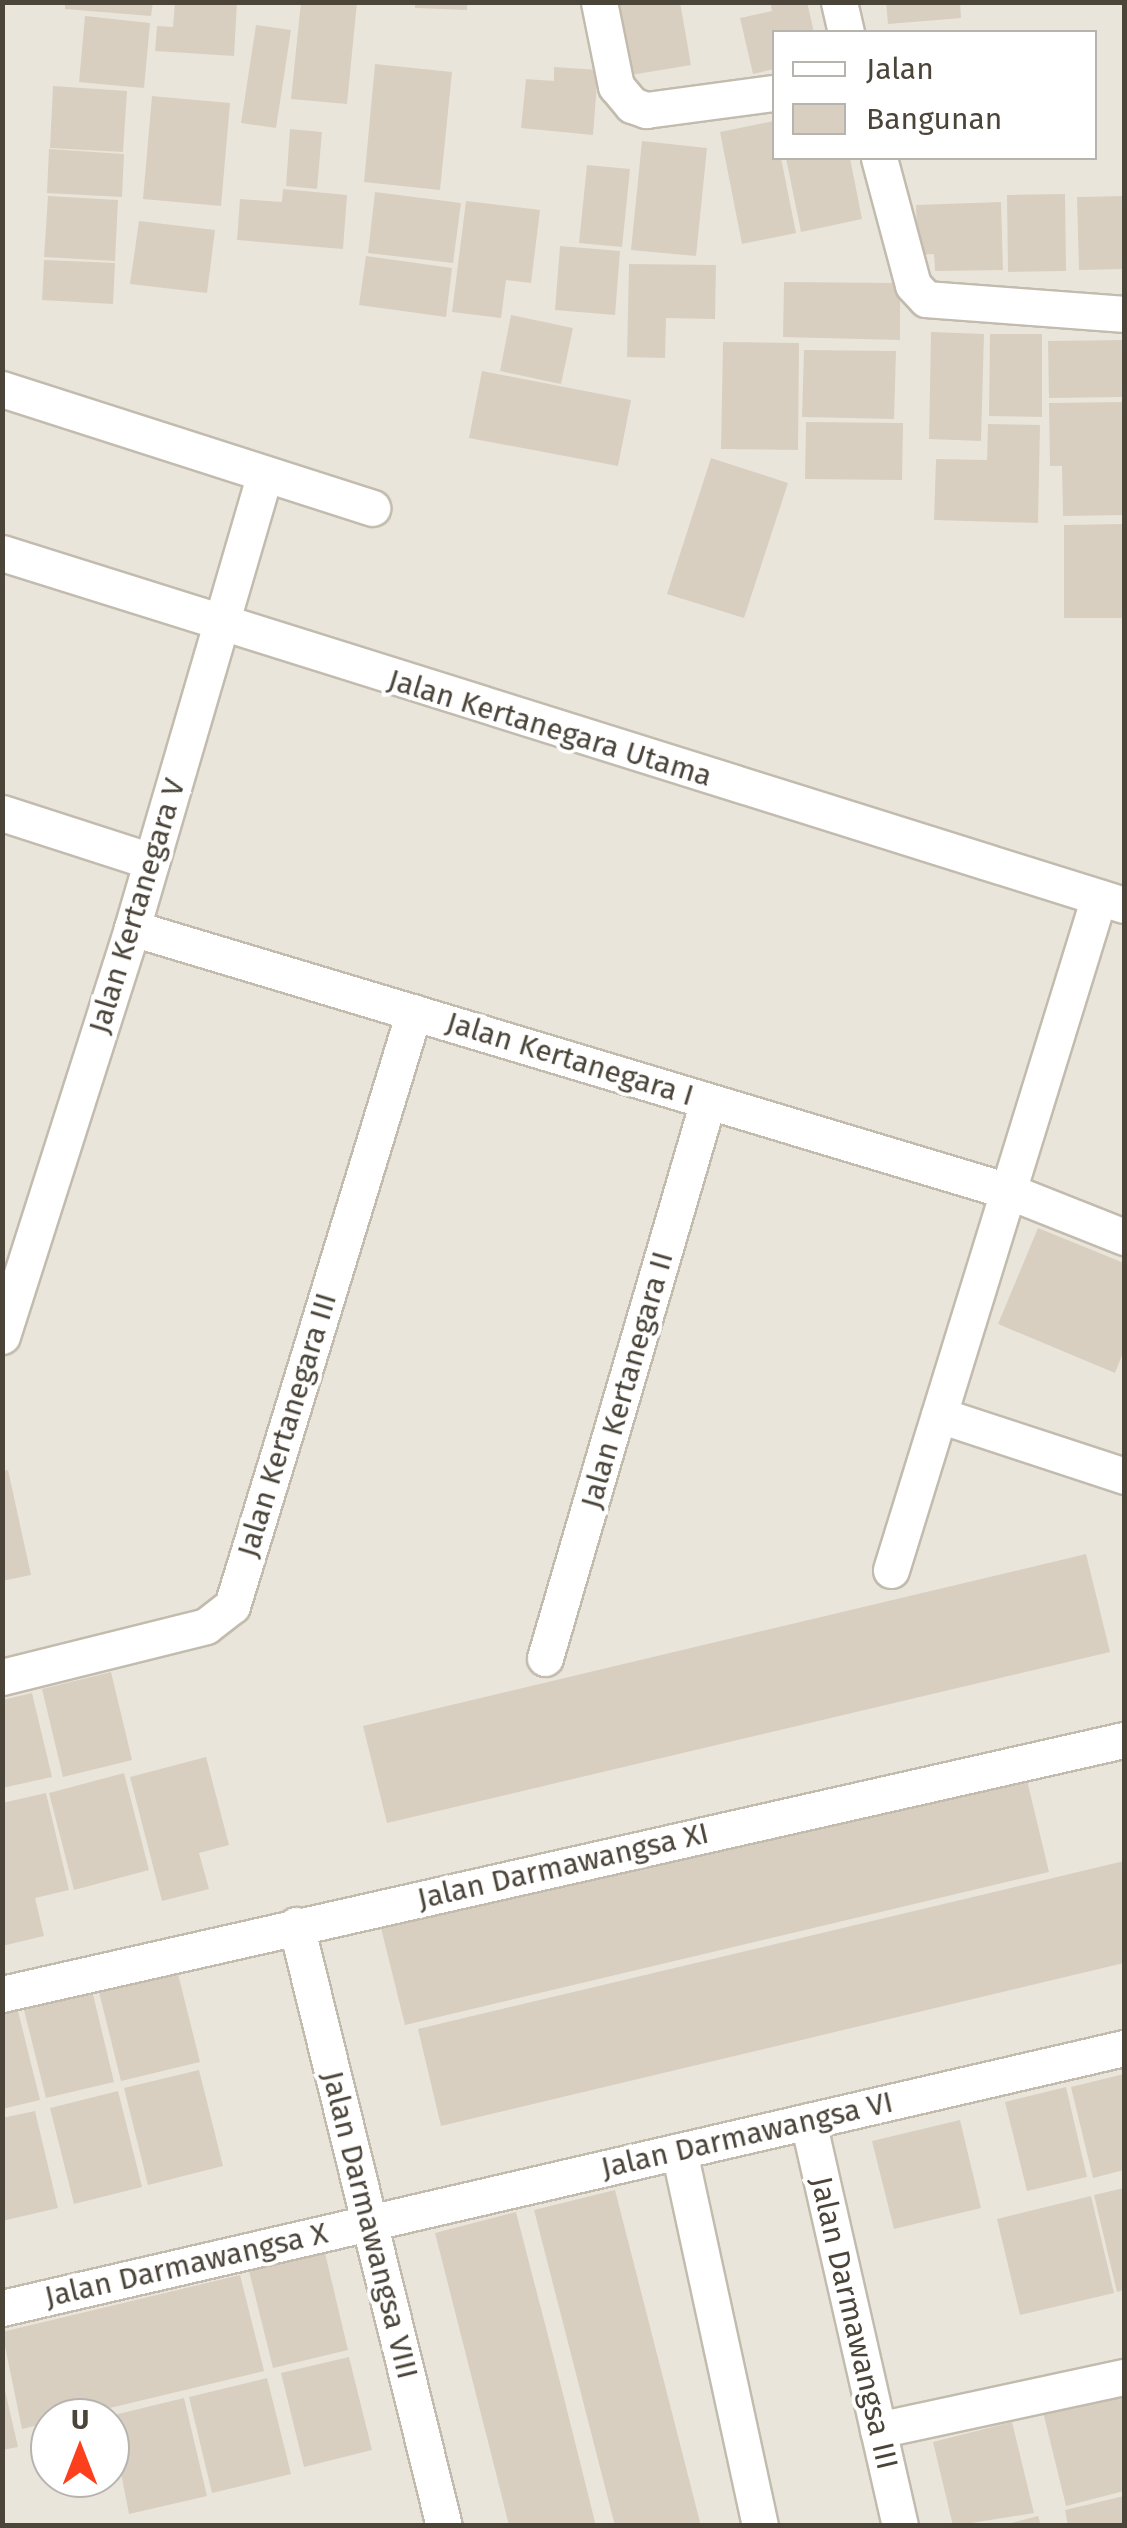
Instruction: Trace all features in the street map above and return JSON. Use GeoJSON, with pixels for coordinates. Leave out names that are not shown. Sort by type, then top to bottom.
{"type":"FeatureCollection","features":[{"type":"Feature","properties":{"kind":"street"},"geometry":{"type":"LineString","coordinates":[[599,2],[616,86],[632,105],[646,110],[772,92]]}},
{"type":"Feature","properties":{"kind":"street"},"geometry":{"type":"LineString","coordinates":[[839,2],[846,30]]}},
{"type":"Feature","properties":{"kind":"street"},"geometry":{"type":"LineString","coordinates":[[880,160],[914,285],[926,299],[1124,314]]}},
{"type":"Feature","properties":{"kind":"street"},"geometry":{"type":"LineString","coordinates":[[2,389],[372,508]]}},
{"type":"Feature","properties":{"kind":"street","name":"Jalan Kertanegara V"},"geometry":{"type":"LineString","coordinates":[[2,1336],[132,928],[265,474]]}},
{"type":"Feature","properties":{"kind":"street","name":"Jalan Kertanegara Utama"},"geometry":{"type":"LineString","coordinates":[[2,554],[218,625],[1112,901],[1008,1191]]}},
{"type":"Feature","properties":{"kind":"street"},"geometry":{"type":"LineString","coordinates":[[2,813],[151,860]]}},
{"type":"Feature","properties":{"kind":"street","name":"Jalan Kertanegara I"},"geometry":{"type":"LineString","coordinates":[[132,928],[1008,1191],[1124,1237]]}},
{"type":"Feature","properties":{"kind":"street","name":"Jalan Kertanegara III"},"geometry":{"type":"LineString","coordinates":[[2,1677],[206,1626],[232,1606],[414,1012]]}},
{"type":"Feature","properties":{"kind":"street","name":"Jalan Kertanegara II"},"geometry":{"type":"LineString","coordinates":[[545,1658],[708,1100]]}},
{"type":"Feature","properties":{"kind":"street"},"geometry":{"type":"LineString","coordinates":[[891,1570],[1008,1191]]}},
{"type":"Feature","properties":{"kind":"street"},"geometry":{"type":"LineString","coordinates":[[939,1416],[1124,1476]]}},
{"type":"Feature","properties":{"kind":"street","name":"Jalan Darmawangsa XI"},"geometry":{"type":"LineString","coordinates":[[2,1994],[1124,1740]]}},
{"type":"Feature","properties":{"kind":"street","name":"Jalan Darmawangsa VIII"},"geometry":{"type":"LineString","coordinates":[[296,1926],[369,2222],[437,2524]]}},
{"type":"Feature","properties":{"kind":"street","name":"Jalan Darmawangsa VI"},"geometry":{"type":"LineString","coordinates":[[369,2222],[1124,2048]]}},
{"type":"Feature","properties":{"kind":"street","name":"Jalan Darmawangsa III"},"geometry":{"type":"LineString","coordinates":[[808,2121],[900,2526]]}},
{"type":"Feature","properties":{"kind":"street"},"geometry":{"type":"LineString","coordinates":[[679,2151],[760,2526]]}},
{"type":"Feature","properties":{"kind":"street","name":"Jalan Darmawangsa X"},"geometry":{"type":"LineString","coordinates":[[2,2308],[369,2222]]}},
{"type":"Feature","properties":{"kind":"street"},"geometry":{"type":"LineString","coordinates":[[878,2430],[1124,2377]]}},
{"type":"Feature","properties":{"kind":"shaded area"},"geometry":{"type":"Polygon","coordinates":[[[3,3],[1124,3],[1124,2525],[3,2526],[3,3]]]}},
{"type":"Feature","properties":{"kind":"building"},"geometry":{"type":"Polygon","coordinates":[[[65,2],[153,2],[151,16],[65,9],[65,2]]]}},
{"type":"Feature","properties":{"kind":"building"},"geometry":{"type":"Polygon","coordinates":[[[175,2],[237,2],[234,56],[155,51],[157,26],[173,27],[175,2]]]}},
{"type":"Feature","properties":{"kind":"building"},"geometry":{"type":"Polygon","coordinates":[[[301,2],[357,2],[347,104],[291,99],[301,2]]]}},
{"type":"Feature","properties":{"kind":"building"},"geometry":{"type":"Polygon","coordinates":[[[415,2],[467,2],[467,10],[415,8],[415,2]]]}},
{"type":"Feature","properties":{"kind":"building"},"geometry":{"type":"Polygon","coordinates":[[[618,2],[680,2],[691,65],[631,75],[618,2]]]}},
{"type":"Feature","properties":{"kind":"building"},"geometry":{"type":"Polygon","coordinates":[[[770,2],[807,2],[814,30],[772,30],[772,69],[753,74],[740,18],[772,11],[770,2]]]}},
{"type":"Feature","properties":{"kind":"building"},"geometry":{"type":"Polygon","coordinates":[[[886,2],[960,2],[961,18],[888,24],[886,2]]]}},
{"type":"Feature","properties":{"kind":"building"},"geometry":{"type":"Polygon","coordinates":[[[85,16],[150,23],[144,88],[79,82],[85,16]]]}},
{"type":"Feature","properties":{"kind":"building"},"geometry":{"type":"Polygon","coordinates":[[[256,25],[291,30],[276,128],[241,123],[256,25]]]}},
{"type":"Feature","properties":{"kind":"building"},"geometry":{"type":"Polygon","coordinates":[[[375,64],[452,72],[440,190],[364,182],[375,64]]]}},
{"type":"Feature","properties":{"kind":"building"},"geometry":{"type":"Polygon","coordinates":[[[554,67],[598,70],[593,135],[521,128],[526,79],[554,81],[554,67]]]}},
{"type":"Feature","properties":{"kind":"building"},"geometry":{"type":"Polygon","coordinates":[[[53,86],[127,91],[123,152],[50,148],[53,86]]]}},
{"type":"Feature","properties":{"kind":"building"},"geometry":{"type":"Polygon","coordinates":[[[152,96],[230,103],[221,206],[143,199],[152,96]]]}},
{"type":"Feature","properties":{"kind":"building"},"geometry":{"type":"Polygon","coordinates":[[[772,121],[772,160],[781,160],[796,233],[742,244],[720,132],[772,121]]]}},
{"type":"Feature","properties":{"kind":"building"},"geometry":{"type":"Polygon","coordinates":[[[290,129],[322,132],[317,189],[286,186],[290,129]]]}},
{"type":"Feature","properties":{"kind":"building"},"geometry":{"type":"Polygon","coordinates":[[[642,141],[707,148],[696,256],[631,250],[642,141]]]}},
{"type":"Feature","properties":{"kind":"building"},"geometry":{"type":"Polygon","coordinates":[[[49,149],[124,154],[122,197],[47,193],[49,149]]]}},
{"type":"Feature","properties":{"kind":"building"},"geometry":{"type":"Polygon","coordinates":[[[786,160],[850,160],[862,219],[801,232],[786,160]]]}},
{"type":"Feature","properties":{"kind":"building"},"geometry":{"type":"Polygon","coordinates":[[[587,165],[630,169],[622,247],[579,243],[587,165]]]}},
{"type":"Feature","properties":{"kind":"building"},"geometry":{"type":"Polygon","coordinates":[[[283,189],[347,195],[343,249],[237,240],[240,199],[282,202],[283,189]]]}},
{"type":"Feature","properties":{"kind":"building"},"geometry":{"type":"Polygon","coordinates":[[[375,192],[461,203],[453,263],[368,253],[375,192]]]}},
{"type":"Feature","properties":{"kind":"building"},"geometry":{"type":"Polygon","coordinates":[[[1065,194],[1066,271],[1008,272],[1007,195],[1065,194]]]}},
{"type":"Feature","properties":{"kind":"building"},"geometry":{"type":"Polygon","coordinates":[[[48,196],[118,200],[115,261],[44,257],[48,196]]]}},
{"type":"Feature","properties":{"kind":"building"},"geometry":{"type":"Polygon","coordinates":[[[1124,196],[1124,269],[1079,270],[1077,197],[1124,196]]]}},
{"type":"Feature","properties":{"kind":"building"},"geometry":{"type":"Polygon","coordinates":[[[466,201],[540,210],[531,283],[506,280],[501,318],[452,312],[466,201]]]}},
{"type":"Feature","properties":{"kind":"building"},"geometry":{"type":"Polygon","coordinates":[[[1001,202],[1003,270],[935,271],[934,254],[918,255],[916,205],[1001,202]]]}},
{"type":"Feature","properties":{"kind":"building"},"geometry":{"type":"Polygon","coordinates":[[[139,221],[215,230],[207,293],[130,284],[139,221]]]}},
{"type":"Feature","properties":{"kind":"building"},"geometry":{"type":"Polygon","coordinates":[[[560,246],[620,251],[615,315],[555,310],[560,246]]]}},
{"type":"Feature","properties":{"kind":"building"},"geometry":{"type":"Polygon","coordinates":[[[366,256],[452,268],[446,317],[359,305],[366,256]]]}},
{"type":"Feature","properties":{"kind":"building"},"geometry":{"type":"Polygon","coordinates":[[[44,260],[115,263],[113,304],[42,300],[44,260]]]}},
{"type":"Feature","properties":{"kind":"building"},"geometry":{"type":"Polygon","coordinates":[[[629,264],[716,265],[715,319],[666,318],[665,358],[627,357],[629,264]]]}},
{"type":"Feature","properties":{"kind":"building"},"geometry":{"type":"Polygon","coordinates":[[[784,282],[900,283],[900,340],[783,337],[784,282]]]}},
{"type":"Feature","properties":{"kind":"building"},"geometry":{"type":"Polygon","coordinates":[[[511,315],[573,328],[561,384],[500,371],[511,315]]]}},
{"type":"Feature","properties":{"kind":"building"},"geometry":{"type":"Polygon","coordinates":[[[931,332],[984,334],[981,441],[929,439],[931,332]]]}},
{"type":"Feature","properties":{"kind":"building"},"geometry":{"type":"Polygon","coordinates":[[[990,334],[1042,334],[1042,417],[989,416],[990,334]]]}},
{"type":"Feature","properties":{"kind":"building"},"geometry":{"type":"Polygon","coordinates":[[[1124,340],[1124,397],[1049,398],[1048,341],[1124,340]]]}},
{"type":"Feature","properties":{"kind":"building"},"geometry":{"type":"Polygon","coordinates":[[[723,342],[799,343],[798,450],[721,449],[723,342]]]}},
{"type":"Feature","properties":{"kind":"building"},"geometry":{"type":"Polygon","coordinates":[[[804,350],[896,351],[894,419],[802,417],[804,350]]]}},
{"type":"Feature","properties":{"kind":"building"},"geometry":{"type":"Polygon","coordinates":[[[482,371],[631,400],[618,466],[469,438],[482,371]]]}},
{"type":"Feature","properties":{"kind":"building"},"geometry":{"type":"Polygon","coordinates":[[[1124,402],[1124,515],[1063,516],[1062,466],[1050,466],[1049,403],[1124,402]]]}},
{"type":"Feature","properties":{"kind":"building"},"geometry":{"type":"Polygon","coordinates":[[[806,422],[903,423],[902,480],[805,479],[806,422]]]}},
{"type":"Feature","properties":{"kind":"building"},"geometry":{"type":"Polygon","coordinates":[[[988,424],[1040,425],[1038,523],[934,520],[936,459],[987,460],[988,424]]]}},
{"type":"Feature","properties":{"kind":"building"},"geometry":{"type":"Polygon","coordinates":[[[711,458],[788,483],[744,618],[667,594],[711,458]]]}},
{"type":"Feature","properties":{"kind":"building"},"geometry":{"type":"Polygon","coordinates":[[[1124,524],[1124,618],[1064,618],[1064,525],[1124,524]]]}},
{"type":"Feature","properties":{"kind":"building"},"geometry":{"type":"Polygon","coordinates":[[[1038,1228],[1124,1263],[1124,1350],[1115,1373],[998,1324],[1038,1228]]]}},
{"type":"Feature","properties":{"kind":"building"},"geometry":{"type":"Polygon","coordinates":[[[8,1470],[31,1575],[2,1581],[2,1471],[8,1470]]]}},
{"type":"Feature","properties":{"kind":"building"},"geometry":{"type":"Polygon","coordinates":[[[1086,1554],[1110,1652],[387,1823],[363,1726],[1086,1554]]]}},
{"type":"Feature","properties":{"kind":"building"},"geometry":{"type":"Polygon","coordinates":[[[111,1672],[132,1760],[63,1777],[42,1689],[111,1672]]]}},
{"type":"Feature","properties":{"kind":"building"},"geometry":{"type":"Polygon","coordinates":[[[32,1693],[52,1777],[2,1788],[2,1700],[32,1693]]]}},
{"type":"Feature","properties":{"kind":"building"},"geometry":{"type":"Polygon","coordinates":[[[206,1757],[229,1845],[199,1853],[209,1889],[162,1901],[130,1777],[206,1757]]]}},
{"type":"Feature","properties":{"kind":"building"},"geometry":{"type":"Polygon","coordinates":[[[124,1773],[149,1870],[74,1890],[49,1793],[124,1773]]]}},
{"type":"Feature","properties":{"kind":"building"},"geometry":{"type":"Polygon","coordinates":[[[1026,1776],[1049,1872],[405,2025],[381,1928],[1026,1776]]]}},
{"type":"Feature","properties":{"kind":"building"},"geometry":{"type":"Polygon","coordinates":[[[46,1793],[69,1890],[35,1898],[44,1936],[2,1946],[2,1803],[46,1793]]]}},
{"type":"Feature","properties":{"kind":"building"},"geometry":{"type":"Polygon","coordinates":[[[1124,1861],[1124,1963],[441,2126],[418,2029],[1124,1861]]]}},
{"type":"Feature","properties":{"kind":"building"},"geometry":{"type":"Polygon","coordinates":[[[176,1966],[200,2062],[121,2081],[97,1984],[176,1966]]]}},
{"type":"Feature","properties":{"kind":"building"},"geometry":{"type":"Polygon","coordinates":[[[91,1986],[114,2082],[46,2098],[22,2002],[91,1986]]]}},
{"type":"Feature","properties":{"kind":"building"},"geometry":{"type":"Polygon","coordinates":[[[16,2003],[40,2100],[2,2109],[2,2007],[16,2003]]]}},
{"type":"Feature","properties":{"kind":"building"},"geometry":{"type":"Polygon","coordinates":[[[199,2070],[223,2166],[148,2185],[124,2088],[199,2070]]]}},
{"type":"Feature","properties":{"kind":"building"},"geometry":{"type":"Polygon","coordinates":[[[1124,2074],[1124,2170],[1093,2178],[1071,2087],[1124,2074]]]}},
{"type":"Feature","properties":{"kind":"building"},"geometry":{"type":"Polygon","coordinates":[[[1066,2087],[1087,2177],[1027,2191],[1005,2102],[1066,2087]]]}},
{"type":"Feature","properties":{"kind":"building"},"geometry":{"type":"Polygon","coordinates":[[[118,2091],[142,2187],[74,2204],[50,2108],[118,2091]]]}},
{"type":"Feature","properties":{"kind":"building"},"geometry":{"type":"Polygon","coordinates":[[[35,2111],[58,2208],[2,2221],[2,2118],[35,2111]]]}},
{"type":"Feature","properties":{"kind":"building"},"geometry":{"type":"Polygon","coordinates":[[[960,2120],[981,2208],[894,2229],[872,2141],[960,2120]]]}},
{"type":"Feature","properties":{"kind":"building"},"geometry":{"type":"Polygon","coordinates":[[[1124,2188],[1124,2290],[1117,2292],[1094,2195],[1124,2188]]]}},
{"type":"Feature","properties":{"kind":"building"},"geometry":{"type":"Polygon","coordinates":[[[615,2190],[701,2526],[615,2526],[534,2210],[615,2190]]]}},
{"type":"Feature","properties":{"kind":"building"},"geometry":{"type":"Polygon","coordinates":[[[1091,2196],[1114,2293],[1020,2315],[997,2219],[1091,2196]]]}},
{"type":"Feature","properties":{"kind":"building"},"geometry":{"type":"Polygon","coordinates":[[[516,2212],[596,2526],[509,2526],[435,2233],[516,2212]]]}},
{"type":"Feature","properties":{"kind":"building"},"geometry":{"type":"Polygon","coordinates":[[[325,2253],[348,2350],[273,2368],[249,2271],[325,2253]]]}},
{"type":"Feature","properties":{"kind":"building"},"geometry":{"type":"Polygon","coordinates":[[[240,2275],[264,2371],[130,2403],[130,2398],[30,2398],[30,2427],[22,2429],[2,2332],[240,2275]]]}},
{"type":"Feature","properties":{"kind":"building"},"geometry":{"type":"Polygon","coordinates":[[[349,2357],[372,2450],[304,2467],[281,2373],[349,2357]]]}},
{"type":"Feature","properties":{"kind":"building"},"geometry":{"type":"Polygon","coordinates":[[[267,2378],[291,2474],[212,2493],[189,2397],[267,2378]]]}},
{"type":"Feature","properties":{"kind":"building"},"geometry":{"type":"Polygon","coordinates":[[[2,2387],[18,2447],[2,2450],[2,2387]]]}},
{"type":"Feature","properties":{"kind":"building"},"geometry":{"type":"Polygon","coordinates":[[[1124,2393],[1124,2491],[1066,2506],[1043,2412],[1124,2393]]]}},
{"type":"Feature","properties":{"kind":"building"},"geometry":{"type":"Polygon","coordinates":[[[184,2398],[207,2496],[129,2514],[126,2498],[130,2498],[130,2411],[184,2398]]]}},
{"type":"Feature","properties":{"kind":"building"},"geometry":{"type":"Polygon","coordinates":[[[1012,2422],[1034,2513],[953,2526],[933,2442],[1012,2422]]]}},
{"type":"Feature","properties":{"kind":"building"},"geometry":{"type":"Polygon","coordinates":[[[1124,2496],[1124,2526],[1068,2526],[1065,2510],[1124,2496]]]}},
{"type":"Feature","properties":{"kind":"building"},"geometry":{"type":"Polygon","coordinates":[[[1038,2516],[1041,2526],[1007,2526],[1007,2524],[1038,2516]]]}}]}
